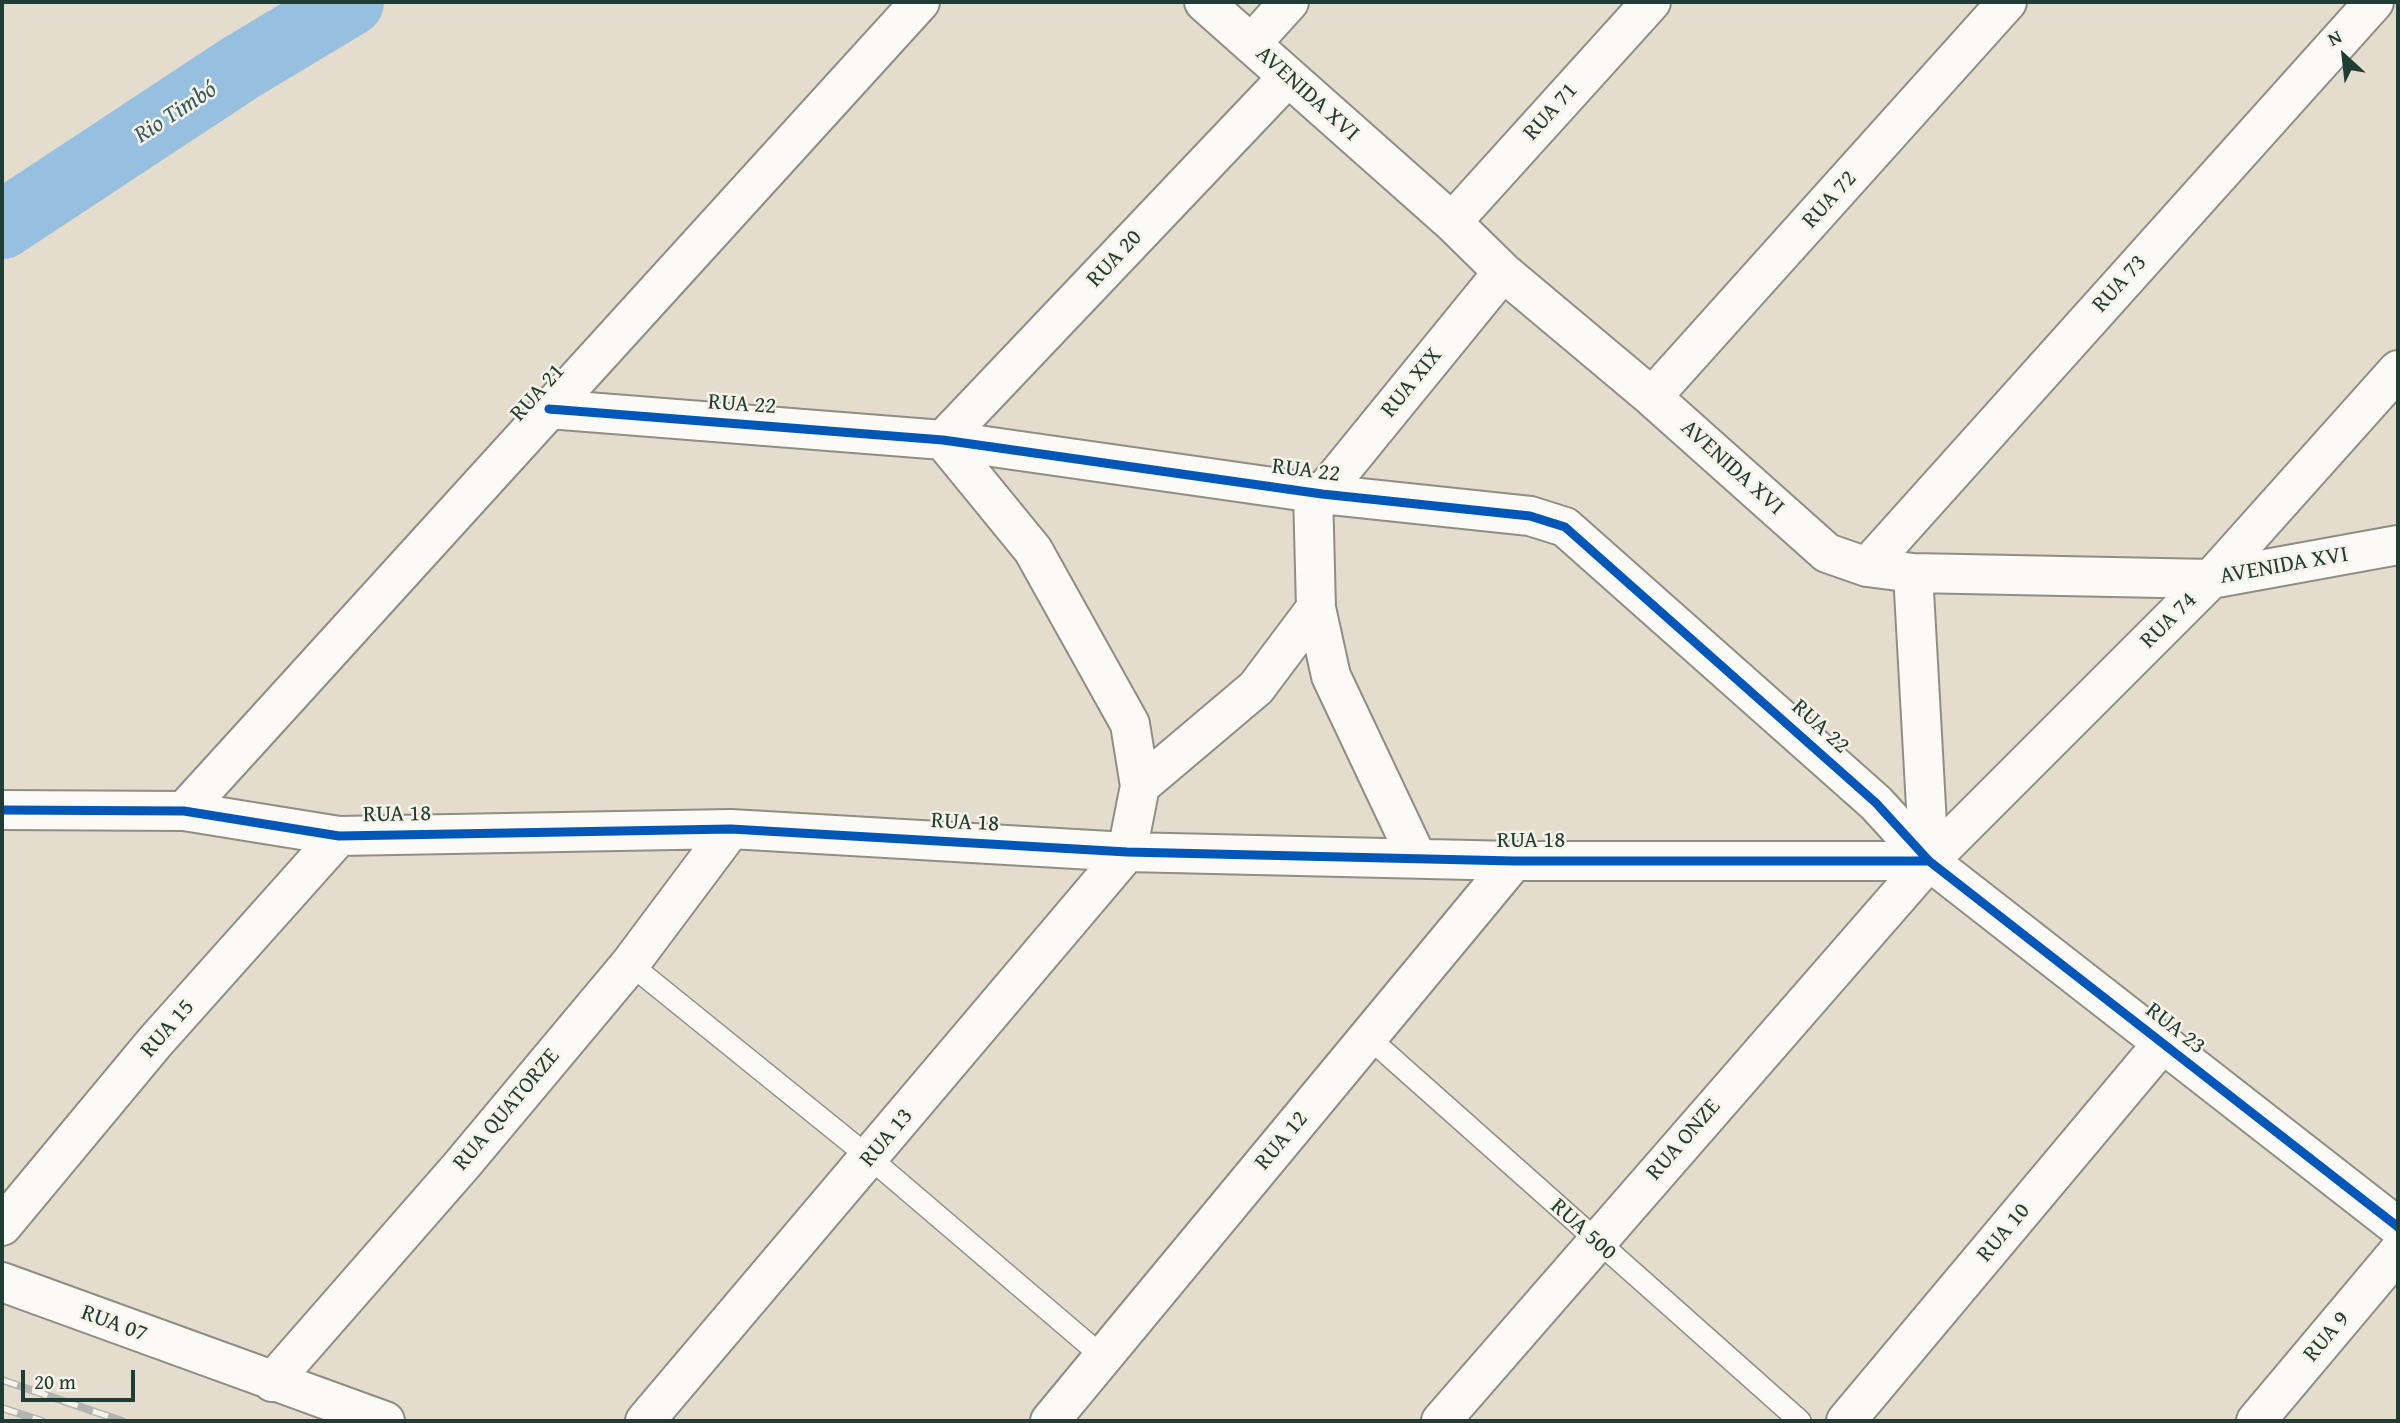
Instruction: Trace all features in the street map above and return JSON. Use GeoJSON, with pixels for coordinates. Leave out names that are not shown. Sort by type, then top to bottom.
{"type":"FeatureCollection","features":[{"type":"Feature","properties":{"kind":"street","name":"RUA 21"},"geometry":{"type":"LineString","coordinates":[[184,811],[920,2]]}},
{"type":"Feature","properties":{"kind":"street","name":"AVENIDA XVI"},"geometry":{"type":"LineString","coordinates":[[1204,2],[1452,222],[1503,272],[1653,397],[1827,553],[1867,567],[1913,573],[2211,579],[2398,545]]}},
{"type":"Feature","properties":{"kind":"street"},"geometry":{"type":"LineString","coordinates":[[1251,44],[1289,2]]}},
{"type":"Feature","properties":{"kind":"street","name":"RUA 71"},"geometry":{"type":"LineString","coordinates":[[1452,222],[1651,2]]}},
{"type":"Feature","properties":{"kind":"street","name":"RUA 72"},"geometry":{"type":"LineString","coordinates":[[1653,397],[2007,2]]}},
{"type":"Feature","properties":{"kind":"street","name":"RUA 73"},"geometry":{"type":"LineString","coordinates":[[1867,567],[2374,2]]}},
{"type":"Feature","properties":{"kind":"street","name":"RUA 20"},"geometry":{"type":"LineString","coordinates":[[943,440],[1287,78]]}},
{"type":"Feature","properties":{"kind":"street","name":"RUA XIX"},"geometry":{"type":"LineString","coordinates":[[1317,493],[1503,272]]}},
{"type":"Feature","properties":{"kind":"street","name":"RUA 74"},"geometry":{"type":"LineString","coordinates":[[1929,861],[2211,579],[2398,370]]}},
{"type":"Feature","properties":{"kind":"street","name":"RUA 22"},"geometry":{"type":"LineString","coordinates":[[549,409],[943,440],[1317,493],[1530,516],[1564,527],[1876,803],[1929,861]]}},
{"type":"Feature","properties":{"kind":"street"},"geometry":{"type":"LineString","coordinates":[[943,440],[1032,550],[1130,724],[1140,786],[1127,852]]}},
{"type":"Feature","properties":{"kind":"street"},"geometry":{"type":"LineString","coordinates":[[1317,493],[1316,608],[1331,676],[1417,858]]}},
{"type":"Feature","properties":{"kind":"street"},"geometry":{"type":"LineString","coordinates":[[1913,573],[1929,861]]}},
{"type":"Feature","properties":{"kind":"street"},"geometry":{"type":"LineString","coordinates":[[1140,786],[1256,688],[1316,608]]}},
{"type":"Feature","properties":{"kind":"street","name":"RUA 18"},"geometry":{"type":"LineString","coordinates":[[2,810],[184,811],[339,836],[731,829],[1127,852],[1514,861],[1929,861]]}},
{"type":"Feature","properties":{"kind":"street","name":"RUA QUATORZE"},"geometry":{"type":"LineString","coordinates":[[272,1382],[461,1166],[630,964],[731,829]]}},
{"type":"Feature","properties":{"kind":"street","name":"RUA 15"},"geometry":{"type":"LineString","coordinates":[[2,1226],[155,1042],[339,836]]}},
{"type":"Feature","properties":{"kind":"street","name":"RUA 13"},"geometry":{"type":"LineString","coordinates":[[645,1421],[1127,852]]}},
{"type":"Feature","properties":{"kind":"street","name":"RUA 12"},"geometry":{"type":"LineString","coordinates":[[1050,1421],[1514,861]]}},
{"type":"Feature","properties":{"kind":"street","name":"RUA 23"},"geometry":{"type":"LineString","coordinates":[[1929,861],[2398,1227]]}},
{"type":"Feature","properties":{"kind":"street","name":"RUA ONZE"},"geometry":{"type":"LineString","coordinates":[[1441,1421],[1595,1241],[1929,861]]}},
{"type":"Feature","properties":{"kind":"street","name":"RUA 10"},"geometry":{"type":"LineString","coordinates":[[1846,1421],[2162,1044]]}},
{"type":"Feature","properties":{"kind":"street","name":"RUA 9"},"geometry":{"type":"LineString","coordinates":[[2256,1421],[2398,1252]]}},
{"type":"Feature","properties":{"kind":"street","name":"RUA 07"},"geometry":{"type":"LineString","coordinates":[[2,1282],[384,1421]]}},
{"type":"Feature","properties":{"kind":"lane"},"geometry":{"type":"LineString","coordinates":[[630,964],[870,1158],[1103,1357]]}},
{"type":"Feature","properties":{"kind":"lane","name":"RUA 500"},"geometry":{"type":"LineString","coordinates":[[1368,1037],[1800,1421]]}},
{"type":"Feature","properties":{"kind":"waterway","name":"Rio Timbó"},"geometry":{"type":"LineString","coordinates":[[2,225],[240,68],[350,2]]}},
{"type":"Feature","properties":{"kind":"railway"},"geometry":{"type":"LineString","coordinates":[[2,1380],[122,1421]]}},
{"type":"Feature","properties":{"kind":"railway"},"geometry":{"type":"LineString","coordinates":[[2,1408],[42,1421]]}},
{"type":"Feature","properties":{"kind":"cycle path"},"geometry":{"type":"LineString","coordinates":[[549,409],[943,440],[1322,494],[1530,516],[1565,527],[1876,803],[1929,861],[2398,1227]]}},
{"type":"Feature","properties":{"kind":"cycle path"},"geometry":{"type":"LineString","coordinates":[[2,810],[184,811],[339,836],[731,829],[1127,852],[1514,861],[1929,861]]}}]}
